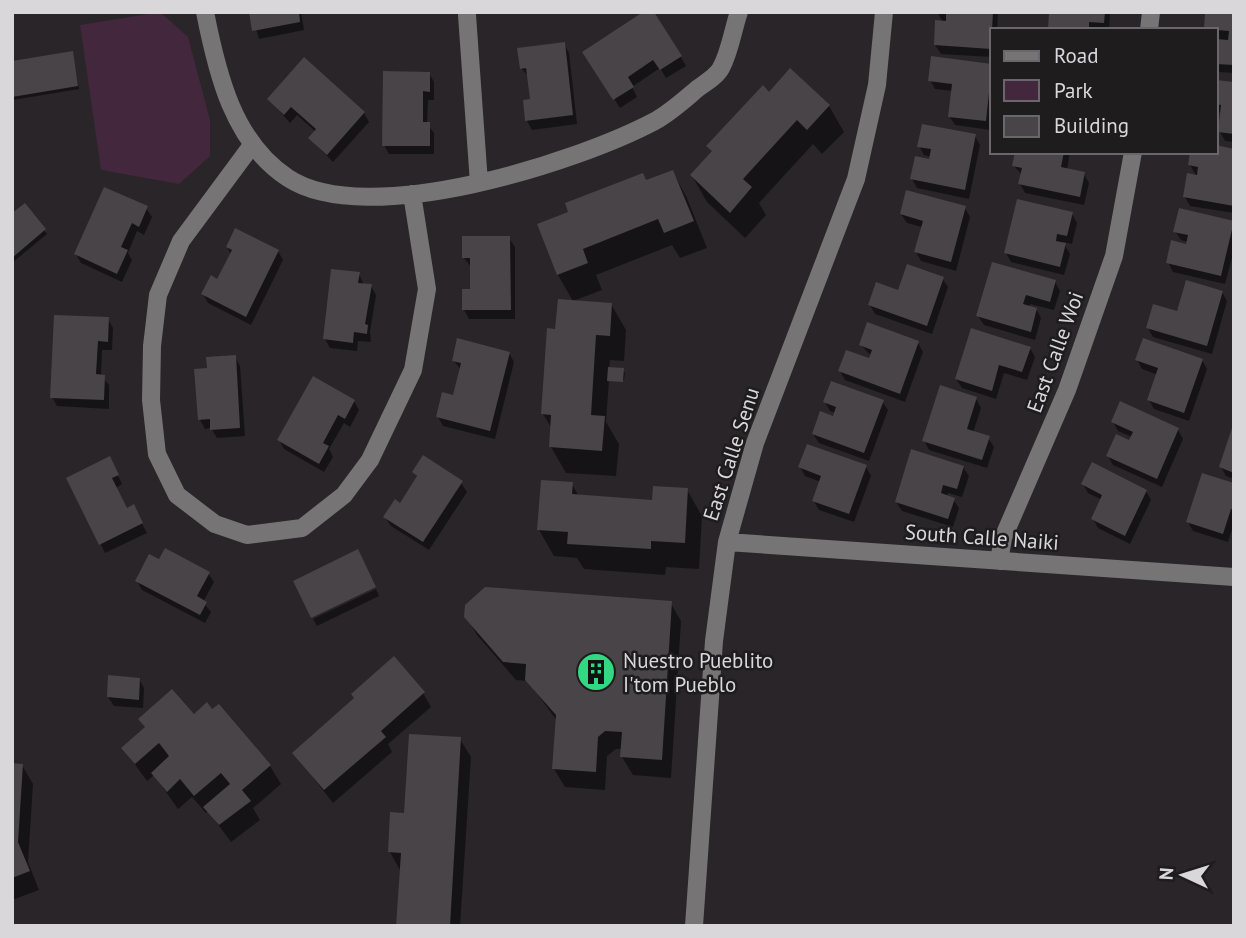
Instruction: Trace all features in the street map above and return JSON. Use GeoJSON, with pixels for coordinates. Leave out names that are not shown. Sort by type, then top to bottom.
{"type":"FeatureCollection","features":[{"type":"Feature","properties":{"kind":"street"},"geometry":{"type":"LineString","coordinates":[[205,12],[218,77],[251,145],[288,178],[318,191],[377,197],[479,183],[615,139],[671,112],[721,69],[739,12]]}},
{"type":"Feature","properties":{"kind":"street","name":"East Calle Senu"},"geometry":{"type":"LineString","coordinates":[[694,926],[714,641],[727,542],[755,443],[856,179],[877,85],[884,12]]}},
{"type":"Feature","properties":{"kind":"street"},"geometry":{"type":"LineString","coordinates":[[467,15],[479,183]]}},
{"type":"Feature","properties":{"kind":"street"},"geometry":{"type":"LineString","coordinates":[[251,145],[181,242],[158,295],[152,346],[151,400],[157,454],[177,495],[215,524],[247,535],[302,528],[344,495],[370,460],[413,370],[427,289],[412,194]]}},
{"type":"Feature","properties":{"kind":"street","name":"East Calle Woi"},"geometry":{"type":"LineString","coordinates":[[999,561],[1003,538],[1067,390],[1114,256],[1133,154]]}},
{"type":"Feature","properties":{"kind":"street","name":"South Calle Naiki"},"geometry":{"type":"LineString","coordinates":[[727,542],[1234,577]]}},
{"type":"Feature","properties":{"kind":"green space"},"geometry":{"type":"Polygon","coordinates":[[[160,12],[188,37],[210,120],[210,156],[179,184],[101,170],[80,25],[160,12]]]}},
{"type":"Feature","properties":{"kind":"building"},"geometry":{"type":"Polygon","coordinates":[[[249,12],[299,12],[300,22],[252,31],[249,12]]]}},
{"type":"Feature","properties":{"kind":"building"},"geometry":{"type":"Polygon","coordinates":[[[643,12],[654,12],[682,56],[660,70],[653,60],[628,77],[634,87],[613,100],[582,52],[643,12]]]}},
{"type":"Feature","properties":{"kind":"building"},"geometry":{"type":"Polygon","coordinates":[[[946,12],[993,12],[990,49],[934,45],[935,20],[946,21],[946,12]]]}},
{"type":"Feature","properties":{"kind":"building"},"geometry":{"type":"Polygon","coordinates":[[[1049,12],[1105,12],[1104,23],[1089,22],[1089,28],[1048,28],[1049,12]]]}},
{"type":"Feature","properties":{"kind":"building"},"geometry":{"type":"Polygon","coordinates":[[[1205,12],[1234,12],[1234,65],[1218,64],[1218,39],[1228,40],[1229,31],[1204,28],[1205,12]]]}},
{"type":"Feature","properties":{"kind":"building"},"geometry":{"type":"Polygon","coordinates":[[[565,42],[573,115],[525,121],[523,100],[530,99],[526,68],[520,69],[517,48],[565,42]]]}},
{"type":"Feature","properties":{"kind":"building"},"geometry":{"type":"Polygon","coordinates":[[[73,51],[78,86],[12,97],[12,61],[73,51]]]}},
{"type":"Feature","properties":{"kind":"building"},"geometry":{"type":"Polygon","coordinates":[[[931,56],[990,64],[986,121],[948,117],[952,84],[928,81],[931,56]]]}},
{"type":"Feature","properties":{"kind":"building"},"geometry":{"type":"Polygon","coordinates":[[[304,57],[365,112],[327,155],[308,138],[316,129],[291,107],[284,115],[267,99],[304,57]]]}},
{"type":"Feature","properties":{"kind":"building"},"geometry":{"type":"Polygon","coordinates":[[[790,68],[830,105],[807,130],[797,120],[743,179],[752,187],[730,213],[690,175],[712,151],[706,146],[763,85],[769,92],[790,68]]]}},
{"type":"Feature","properties":{"kind":"building"},"geometry":{"type":"Polygon","coordinates":[[[383,71],[430,72],[430,92],[423,91],[423,122],[430,122],[430,146],[382,146],[383,71]]]}},
{"type":"Feature","properties":{"kind":"building"},"geometry":{"type":"Polygon","coordinates":[[[1218,80],[1234,82],[1234,134],[1218,132],[1221,105],[1218,104],[1218,80]]]}},
{"type":"Feature","properties":{"kind":"building"},"geometry":{"type":"Polygon","coordinates":[[[922,124],[976,134],[965,190],[910,179],[915,156],[929,159],[931,149],[917,147],[922,124]]]}},
{"type":"Feature","properties":{"kind":"building"},"geometry":{"type":"Polygon","coordinates":[[[1218,145],[1234,149],[1234,206],[1183,197],[1187,173],[1197,175],[1198,167],[1188,165],[1190,154],[1218,154],[1218,145]]]}},
{"type":"Feature","properties":{"kind":"building"},"geometry":{"type":"Polygon","coordinates":[[[1015,154],[1064,154],[1061,167],[1085,172],[1080,197],[1018,184],[1022,168],[1012,166],[1015,154]]]}},
{"type":"Feature","properties":{"kind":"building"},"geometry":{"type":"Polygon","coordinates":[[[673,170],[694,221],[664,233],[658,219],[583,249],[588,263],[557,275],[537,224],[568,212],[565,203],[643,173],[646,180],[673,170]]]}},
{"type":"Feature","properties":{"kind":"building"},"geometry":{"type":"Polygon","coordinates":[[[104,187],[148,206],[139,227],[132,223],[121,247],[128,250],[117,274],[74,254],[104,187]]]}},
{"type":"Feature","properties":{"kind":"building"},"geometry":{"type":"Polygon","coordinates":[[[906,190],[966,206],[951,262],[914,252],[923,221],[900,214],[906,190]]]}},
{"type":"Feature","properties":{"kind":"building"},"geometry":{"type":"Polygon","coordinates":[[[1017,199],[1073,212],[1067,236],[1057,234],[1056,241],[1066,243],[1060,267],[1004,253],[1017,199]]]}},
{"type":"Feature","properties":{"kind":"building"},"geometry":{"type":"Polygon","coordinates":[[[25,203],[46,229],[12,258],[12,213],[25,203]]]}},
{"type":"Feature","properties":{"kind":"building"},"geometry":{"type":"Polygon","coordinates":[[[1179,208],[1234,221],[1221,276],[1166,263],[1171,240],[1186,244],[1188,235],[1173,232],[1179,208]]]}},
{"type":"Feature","properties":{"kind":"building"},"geometry":{"type":"Polygon","coordinates":[[[235,228],[279,250],[246,317],[201,294],[211,275],[217,279],[232,250],[226,247],[235,228]]]}},
{"type":"Feature","properties":{"kind":"building"},"geometry":{"type":"Polygon","coordinates":[[[462,236],[510,236],[511,310],[462,310],[462,289],[470,289],[470,258],[462,258],[462,236]]]}},
{"type":"Feature","properties":{"kind":"building"},"geometry":{"type":"Polygon","coordinates":[[[992,262],[1056,280],[1050,302],[1026,295],[1023,304],[1037,308],[1031,332],[976,316],[992,262]]]}},
{"type":"Feature","properties":{"kind":"building"},"geometry":{"type":"Polygon","coordinates":[[[907,264],[944,277],[927,326],[868,305],[876,282],[898,290],[907,264]]]}},
{"type":"Feature","properties":{"kind":"building"},"geometry":{"type":"Polygon","coordinates":[[[331,269],[360,272],[358,283],[372,284],[365,324],[368,325],[367,334],[354,332],[353,343],[323,339],[331,269]]]}},
{"type":"Feature","properties":{"kind":"building"},"geometry":{"type":"Polygon","coordinates":[[[1186,280],[1223,291],[1207,346],[1146,328],[1153,304],[1177,311],[1186,280]]]}},
{"type":"Feature","properties":{"kind":"building"},"geometry":{"type":"Polygon","coordinates":[[[558,299],[612,303],[610,336],[596,335],[591,415],[605,416],[602,451],[549,447],[551,415],[541,414],[547,328],[555,329],[558,299]]]}},
{"type":"Feature","properties":{"kind":"building"},"geometry":{"type":"Polygon","coordinates":[[[54,315],[109,317],[108,342],[98,341],[96,374],[105,375],[104,400],[50,398],[54,315]]]}},
{"type":"Feature","properties":{"kind":"building"},"geometry":{"type":"Polygon","coordinates":[[[867,322],[919,341],[900,394],[838,371],[846,350],[869,358],[872,350],[859,345],[867,322]]]}},
{"type":"Feature","properties":{"kind":"building"},"geometry":{"type":"Polygon","coordinates":[[[971,328],[1031,347],[1022,372],[999,365],[992,391],[955,379],[971,328]]]}},
{"type":"Feature","properties":{"kind":"building"},"geometry":{"type":"Polygon","coordinates":[[[457,338],[510,352],[490,431],[436,417],[442,392],[453,395],[461,363],[452,361],[457,338]]]}},
{"type":"Feature","properties":{"kind":"building"},"geometry":{"type":"Polygon","coordinates":[[[1143,338],[1203,359],[1184,413],[1147,400],[1158,368],[1135,360],[1143,338]]]}},
{"type":"Feature","properties":{"kind":"building"},"geometry":{"type":"Polygon","coordinates":[[[236,355],[240,428],[210,430],[210,419],[198,420],[194,369],[207,368],[206,357],[236,355]]]}},
{"type":"Feature","properties":{"kind":"building"},"geometry":{"type":"Polygon","coordinates":[[[608,367],[624,368],[623,382],[607,381],[608,367]]]}},
{"type":"Feature","properties":{"kind":"building"},"geometry":{"type":"Polygon","coordinates":[[[313,376],[355,400],[345,419],[338,415],[323,443],[329,446],[319,464],[277,440],[313,376]]]}},
{"type":"Feature","properties":{"kind":"building"},"geometry":{"type":"Polygon","coordinates":[[[831,381],[884,400],[864,453],[812,434],[820,411],[833,416],[836,407],[823,402],[831,381]]]}},
{"type":"Feature","properties":{"kind":"building"},"geometry":{"type":"Polygon","coordinates":[[[940,385],[977,397],[967,429],[990,436],[982,460],[922,441],[940,385]]]}},
{"type":"Feature","properties":{"kind":"building"},"geometry":{"type":"Polygon","coordinates":[[[1120,401],[1179,428],[1157,479],[1106,456],[1116,434],[1129,440],[1133,432],[1111,422],[1120,401]]]}},
{"type":"Feature","properties":{"kind":"building"},"geometry":{"type":"Polygon","coordinates":[[[1234,425],[1234,473],[1219,467],[1234,425]]]}},
{"type":"Feature","properties":{"kind":"building"},"geometry":{"type":"Polygon","coordinates":[[[807,444],[867,465],[849,514],[812,501],[821,476],[798,467],[807,444]]]}},
{"type":"Feature","properties":{"kind":"building"},"geometry":{"type":"Polygon","coordinates":[[[911,449],[964,466],[957,489],[943,485],[941,493],[955,498],[948,519],[895,502],[911,449]]]}},
{"type":"Feature","properties":{"kind":"building"},"geometry":{"type":"Polygon","coordinates":[[[423,455],[463,481],[423,542],[383,517],[395,499],[400,503],[417,476],[412,472],[423,455]]]}},
{"type":"Feature","properties":{"kind":"building"},"geometry":{"type":"Polygon","coordinates":[[[110,456],[119,475],[112,478],[127,508],[134,504],[143,523],[99,545],[66,478],[110,456]]]}},
{"type":"Feature","properties":{"kind":"building"},"geometry":{"type":"Polygon","coordinates":[[[1092,462],[1147,490],[1125,536],[1091,519],[1102,495],[1081,484],[1092,462]]]}},
{"type":"Feature","properties":{"kind":"building"},"geometry":{"type":"Polygon","coordinates":[[[1202,473],[1234,483],[1234,510],[1231,509],[1223,534],[1186,522],[1202,473]]]}},
{"type":"Feature","properties":{"kind":"building"},"geometry":{"type":"Polygon","coordinates":[[[541,480],[573,482],[572,494],[652,500],[653,486],[688,488],[685,543],[651,541],[651,549],[567,544],[568,532],[537,530],[541,480]]]}},
{"type":"Feature","properties":{"kind":"building"},"geometry":{"type":"Polygon","coordinates":[[[165,548],[210,572],[197,596],[207,602],[200,615],[135,581],[149,554],[159,559],[165,548]]]}},
{"type":"Feature","properties":{"kind":"building"},"geometry":{"type":"Polygon","coordinates":[[[358,549],[376,587],[311,618],[293,581],[358,549]]]}},
{"type":"Feature","properties":{"kind":"building","name":"Nuestro Pueblito I'tom Pueblo"},"geometry":{"type":"Polygon","coordinates":[[[485,587],[672,601],[662,760],[620,757],[622,732],[605,731],[598,737],[596,772],[552,769],[556,715],[525,680],[526,664],[503,662],[464,617],[465,605],[485,587]]]}},
{"type":"Feature","properties":{"kind":"building"},"geometry":{"type":"Polygon","coordinates":[[[394,656],[425,692],[381,731],[386,737],[324,790],[292,753],[354,698],[351,694],[394,656]]]}},
{"type":"Feature","properties":{"kind":"building"},"geometry":{"type":"Polygon","coordinates":[[[108,675],[140,678],[139,700],[107,697],[108,675]]]}},
{"type":"Feature","properties":{"kind":"building"},"geometry":{"type":"Polygon","coordinates":[[[172,689],[194,714],[207,702],[212,709],[219,704],[271,765],[242,790],[251,801],[219,825],[203,807],[230,784],[221,773],[194,796],[180,779],[167,792],[151,773],[169,756],[159,743],[135,764],[121,748],[145,727],[138,719],[172,689]]]}},
{"type":"Feature","properties":{"kind":"building"},"geometry":{"type":"Polygon","coordinates":[[[409,734],[461,737],[450,926],[396,926],[401,853],[388,852],[390,812],[404,813],[409,734]]]}},
{"type":"Feature","properties":{"kind":"building"},"geometry":{"type":"Polygon","coordinates":[[[12,763],[23,764],[18,842],[30,871],[12,878],[12,763]]]}},
{"type":"Feature","properties":{"kind":"place","name":"Nuestro Pueblito I'tom Pueblo"},"geometry":{"type":"Point","coordinates":[596,672]}}]}
